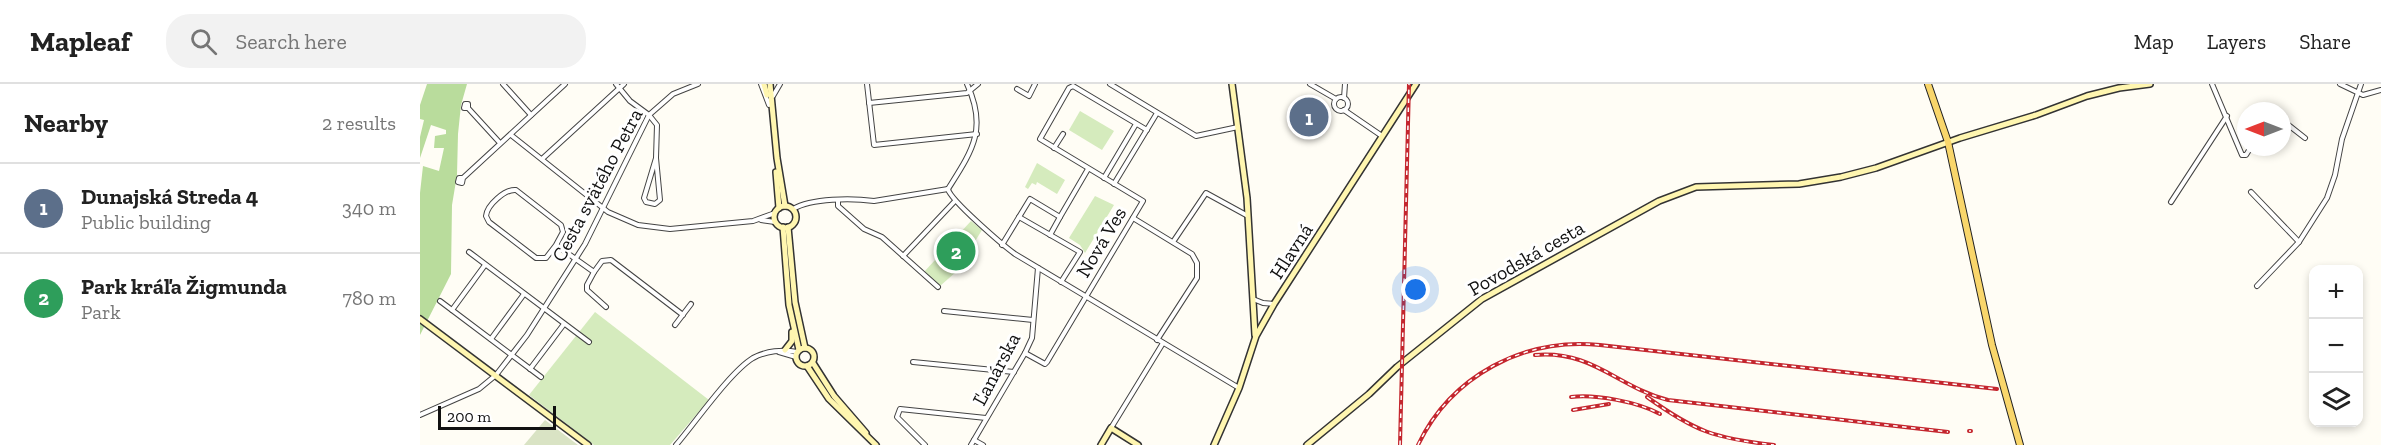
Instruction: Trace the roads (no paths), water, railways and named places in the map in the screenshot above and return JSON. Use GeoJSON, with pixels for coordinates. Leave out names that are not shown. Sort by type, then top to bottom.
{"type":"FeatureCollection","features":[{"type":"Feature","properties":{"kind":"main road"},"geometry":{"type":"LineString","coordinates":[[1928,84],[1948,142],[1992,345],[2020,445]]}},
{"type":"Feature","properties":{"kind":"street"},"geometry":{"type":"LineString","coordinates":[[503,84],[531,115]]}},
{"type":"Feature","properties":{"kind":"street"},"geometry":{"type":"LineString","coordinates":[[463,178],[564,84]]}},
{"type":"Feature","properties":{"kind":"street"},"geometry":{"type":"LineString","coordinates":[[542,159],[618,86],[624,84]]}},
{"type":"Feature","properties":{"kind":"street","name":"Cesta svätého Petra"},"geometry":{"type":"LineString","coordinates":[[420,416],[479,389],[496,375],[544,309],[575,260],[604,208],[649,115],[673,94],[698,84]]}},
{"type":"Feature","properties":{"kind":"street"},"geometry":{"type":"LineString","coordinates":[[763,84],[773,114],[777,158],[780,209],[775,222]]}},
{"type":"Feature","properties":{"kind":"street"},"geometry":{"type":"LineString","coordinates":[[770,84],[770,103]]}},
{"type":"Feature","properties":{"kind":"street"},"geometry":{"type":"LineString","coordinates":[[770,103],[773,93],[780,84]]}},
{"type":"Feature","properties":{"kind":"street"},"geometry":{"type":"LineString","coordinates":[[867,84],[874,145],[976,134]]}},
{"type":"Feature","properties":{"kind":"street"},"geometry":{"type":"LineString","coordinates":[[967,84],[978,114],[976,134],[966,160],[948,189],[948,193],[955,201],[1002,245],[1239,388]]}},
{"type":"Feature","properties":{"kind":"street"},"geometry":{"type":"LineString","coordinates":[[869,103],[970,91],[978,84]]}},
{"type":"Feature","properties":{"kind":"street"},"geometry":{"type":"LineString","coordinates":[[1017,89],[1029,96],[1035,84]]}},
{"type":"Feature","properties":{"kind":"street"},"geometry":{"type":"LineString","coordinates":[[1110,84],[1196,136],[1238,127]]}},
{"type":"Feature","properties":{"kind":"street"},"geometry":{"type":"LineString","coordinates":[[1232,84],[1248,216],[1256,336]]}},
{"type":"Feature","properties":{"kind":"street"},"geometry":{"type":"LineString","coordinates":[[1310,84],[1336,99],[1344,98]]}},
{"type":"Feature","properties":{"kind":"street"},"geometry":{"type":"LineString","coordinates":[[1344,110],[1348,104],[1344,98],[1345,84]]}},
{"type":"Feature","properties":{"kind":"street","name":"Hlavná"},"geometry":{"type":"LineString","coordinates":[[1214,445],[1239,388],[1256,336],[1274,304],[1416,84]]}},
{"type":"Feature","properties":{"kind":"street","name":"Povodská cesta"},"geometry":{"type":"LineString","coordinates":[[1307,445],[1397,367],[1482,299],[1670,195],[1696,187],[1799,184],[1841,177],[1876,168],[2103,91],[2150,84]]}},
{"type":"Feature","properties":{"kind":"street"},"geometry":{"type":"LineString","coordinates":[[2212,84],[2237,142]]}},
{"type":"Feature","properties":{"kind":"street"},"geometry":{"type":"LineString","coordinates":[[2340,84],[2362,95],[2381,90]]}},
{"type":"Feature","properties":{"kind":"street"},"geometry":{"type":"LineString","coordinates":[[2257,286],[2299,242],[2327,198],[2356,94],[2361,84]]}},
{"type":"Feature","properties":{"kind":"street"},"geometry":{"type":"LineString","coordinates":[[618,86],[630,101],[649,115],[657,125],[656,158],[660,200],[655,204],[646,202],[644,198],[656,158]]}},
{"type":"Feature","properties":{"kind":"street"},"geometry":{"type":"LineString","coordinates":[[1063,134],[1054,148],[1040,139],[1073,86],[1079,86],[1136,124],[1148,128]]}},
{"type":"Feature","properties":{"kind":"street"},"geometry":{"type":"LineString","coordinates":[[1336,99],[1334,107],[1340,111],[1344,110],[1382,136]]}},
{"type":"Feature","properties":{"kind":"street"},"geometry":{"type":"LineString","coordinates":[[468,108],[500,143]]}},
{"type":"Feature","properties":{"kind":"street","name":"Nová Ves"},"geometry":{"type":"LineString","coordinates":[[1114,184],[1157,112]]}},
{"type":"Feature","properties":{"kind":"street"},"geometry":{"type":"LineString","coordinates":[[2171,202],[2227,116]]}},
{"type":"Feature","properties":{"kind":"street","name":"Nová Ves"},"geometry":{"type":"LineString","coordinates":[[1104,178],[1136,124]]}},
{"type":"Feature","properties":{"kind":"street"},"geometry":{"type":"LineString","coordinates":[[2291,127],[2306,138]]}},
{"type":"Feature","properties":{"kind":"street"},"geometry":{"type":"LineString","coordinates":[[511,135],[604,208],[626,221],[658,229],[753,221],[780,209],[793,209],[802,204],[874,201],[948,189]]}},
{"type":"Feature","properties":{"kind":"street","name":"Nová Ves"},"geometry":{"type":"LineString","coordinates":[[1025,353],[1045,364],[1143,201],[1054,148]]}},
{"type":"Feature","properties":{"kind":"street"},"geometry":{"type":"LineString","coordinates":[[1050,235],[1088,169]]}},
{"type":"Feature","properties":{"kind":"street"},"geometry":{"type":"LineString","coordinates":[[516,190],[561,225],[563,232],[556,245],[546,258],[536,258],[489,222],[486,216],[487,210],[506,192],[516,190]]}},
{"type":"Feature","properties":{"kind":"street"},"geometry":{"type":"LineString","coordinates":[[2251,192],[2299,242]]}},
{"type":"Feature","properties":{"kind":"street"},"geometry":{"type":"LineString","coordinates":[[1173,242],[1206,193],[1240,214],[1248,216]]}},
{"type":"Feature","properties":{"kind":"street"},"geometry":{"type":"LineString","coordinates":[[1002,245],[1030,199],[1060,217]]}},
{"type":"Feature","properties":{"kind":"street"},"geometry":{"type":"LineString","coordinates":[[838,201],[838,206],[864,229],[882,237],[938,287]]}},
{"type":"Feature","properties":{"kind":"street"},"geometry":{"type":"LineString","coordinates":[[903,256],[955,201]]}},
{"type":"Feature","properties":{"kind":"street"},"geometry":{"type":"LineString","coordinates":[[786,227],[795,219],[793,209]]}},
{"type":"Feature","properties":{"kind":"street","name":"Nová Ves"},"geometry":{"type":"LineString","coordinates":[[1019,217],[1080,252],[1060,282]]}},
{"type":"Feature","properties":{"kind":"street"},"geometry":{"type":"LineString","coordinates":[[1133,218],[1195,256],[1197,278],[1157,340]]}},
{"type":"Feature","properties":{"kind":"street"},"geometry":{"type":"LineString","coordinates":[[760,219],[786,227]]}},
{"type":"Feature","properties":{"kind":"street"},"geometry":{"type":"LineString","coordinates":[[785,350],[792,341],[786,227]]}},
{"type":"Feature","properties":{"kind":"street"},"geometry":{"type":"LineString","coordinates":[[786,227],[795,302],[799,364],[807,366],[813,363]]}},
{"type":"Feature","properties":{"kind":"street"},"geometry":{"type":"LineString","coordinates":[[556,245],[594,272]]}},
{"type":"Feature","properties":{"kind":"street"},"geometry":{"type":"LineString","coordinates":[[469,252],[589,342]]}},
{"type":"Feature","properties":{"kind":"street"},"geometry":{"type":"LineString","coordinates":[[606,307],[587,290],[587,285],[602,261],[611,260],[683,315]]}},
{"type":"Feature","properties":{"kind":"street"},"geometry":{"type":"LineString","coordinates":[[452,310],[485,265]]}},
{"type":"Feature","properties":{"kind":"street","name":"Ľanárska"},"geometry":{"type":"LineString","coordinates":[[971,445],[1032,338],[1038,268]]}},
{"type":"Feature","properties":{"kind":"street"},"geometry":{"type":"LineString","coordinates":[[491,339],[524,294]]}},
{"type":"Feature","properties":{"kind":"street"},"geometry":{"type":"LineString","coordinates":[[1253,299],[1274,304]]}},
{"type":"Feature","properties":{"kind":"street"},"geometry":{"type":"LineString","coordinates":[[440,301],[541,377]]}},
{"type":"Feature","properties":{"kind":"street"},"geometry":{"type":"LineString","coordinates":[[675,325],[691,304]]}},
{"type":"Feature","properties":{"kind":"street"},"geometry":{"type":"LineString","coordinates":[[944,310],[1033,320]]}},
{"type":"Feature","properties":{"kind":"street"},"geometry":{"type":"LineString","coordinates":[[420,319],[588,445]]}},
{"type":"Feature","properties":{"kind":"street"},"geometry":{"type":"LineString","coordinates":[[530,369],[564,324]]}},
{"type":"Feature","properties":{"kind":"street"},"geometry":{"type":"LineString","coordinates":[[792,324],[799,352]]}},
{"type":"Feature","properties":{"kind":"street"},"geometry":{"type":"LineString","coordinates":[[1101,445],[1163,343]]}},
{"type":"Feature","properties":{"kind":"street"},"geometry":{"type":"LineString","coordinates":[[676,445],[744,364],[761,354],[785,350],[799,352]]}},
{"type":"Feature","properties":{"kind":"street"},"geometry":{"type":"LineString","coordinates":[[776,351],[814,353],[813,363],[834,396],[876,444]]}},
{"type":"Feature","properties":{"kind":"street"},"geometry":{"type":"LineString","coordinates":[[914,362],[1014,372]]}},
{"type":"Feature","properties":{"kind":"street"},"geometry":{"type":"LineString","coordinates":[[807,366],[829,399],[876,444]]}},
{"type":"Feature","properties":{"kind":"street"},"geometry":{"type":"LineString","coordinates":[[924,445],[897,417],[900,409],[986,418]]}},
{"type":"Feature","properties":{"kind":"street"},"geometry":{"type":"LineString","coordinates":[[1111,428],[1138,445]]}},
{"type":"Feature","properties":{"kind":"street"},"geometry":{"type":"LineString","coordinates":[[974,440],[982,445]]}},
{"type":"Feature","properties":{"kind":"railway"},"geometry":{"type":"LineString","coordinates":[[1400,445],[1409,84]]}},
{"type":"Feature","properties":{"kind":"railway"},"geometry":{"type":"LineString","coordinates":[[1418,445],[1432,421],[1450,399],[1470,381],[1493,366],[1518,355],[1572,344],[1600,345],[1997,389]]}},
{"type":"Feature","properties":{"kind":"railway"},"geometry":{"type":"LineString","coordinates":[[1535,355],[1573,358],[1634,387],[1668,400],[1948,432]]}},
{"type":"Feature","properties":{"kind":"railway"},"geometry":{"type":"LineString","coordinates":[[1571,397],[1617,400],[1660,414]]}},
{"type":"Feature","properties":{"kind":"railway"},"geometry":{"type":"LineString","coordinates":[[1647,397],[1706,432],[1774,445]]}},
{"type":"Feature","properties":{"kind":"railway"},"geometry":{"type":"LineString","coordinates":[[1573,410],[1609,404]]}},
{"type":"Feature","properties":{"kind":"place","name":"Dunajská Streda 4"},"geometry":{"type":"Point","coordinates":[1309,117]}},
{"type":"Feature","properties":{"kind":"place","name":"Park kráľa Žigmunda"},"geometry":{"type":"Point","coordinates":[956,251]}}]}
